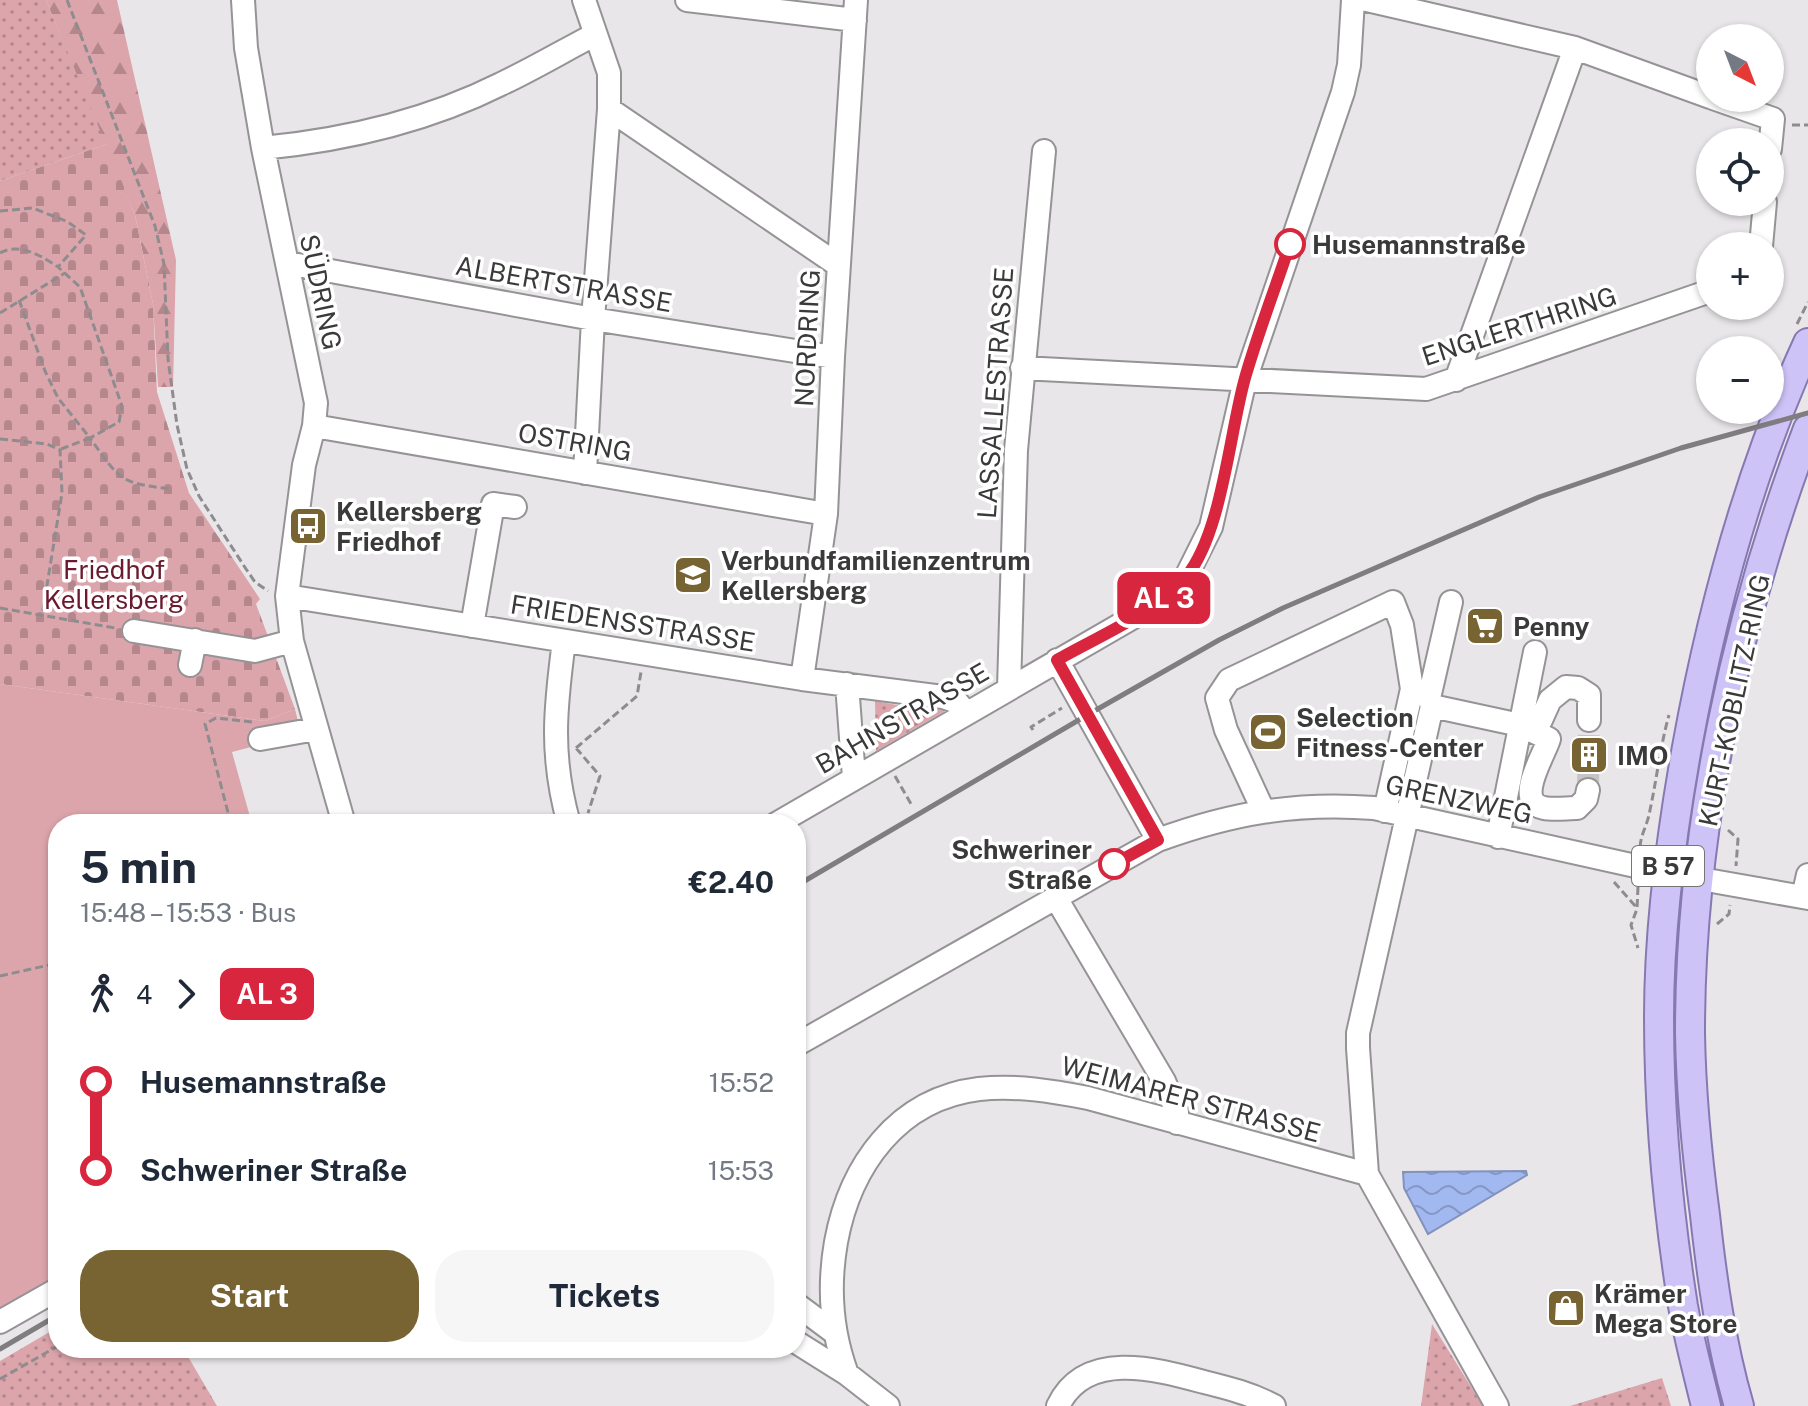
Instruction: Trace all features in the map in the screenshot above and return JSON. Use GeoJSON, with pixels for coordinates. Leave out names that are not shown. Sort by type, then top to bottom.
{"type":"FeatureCollection","features":[{"type":"Feature","properties":{"kind":"main road","name":"KURT-KOBLITZ-RING"},"geometry":{"type":"LineString","coordinates":[[1706,1406],[1684,1307],[1664,1156],[1659,1016],[1667,873],[1704,653],[1756,475],[1808,343]]}},
{"type":"Feature","properties":{"kind":"main road","name":"KURT-KOBLITZ-RING"},"geometry":{"type":"LineString","coordinates":[[1739,1406],[1712,1278],[1698,1159],[1690,1034],[1698,879],[1720,740],[1747,621],[1783,494],[1808,429]]}},
{"type":"Feature","properties":{"kind":"street","name":"SÜDRING"},"geometry":{"type":"LineString","coordinates":[[243,0],[246,48],[263,148],[316,403],[314,426],[304,465],[287,596],[292,641],[341,814]]}},
{"type":"Feature","properties":{"kind":"street"},"geometry":{"type":"LineString","coordinates":[[584,0],[609,73],[585,473]]}},
{"type":"Feature","properties":{"kind":"street"},"geometry":{"type":"LineString","coordinates":[[687,0],[856,10]]}},
{"type":"Feature","properties":{"kind":"street"},"geometry":{"type":"LineString","coordinates":[[1158,840],[1057,660],[1163,600],[1186,577],[1211,527],[1245,380],[1343,92],[1349,65],[1353,0]]}},
{"type":"Feature","properties":{"kind":"street"},"geometry":{"type":"LineString","coordinates":[[1367,0],[1575,48],[1696,91]]}},
{"type":"Feature","properties":{"kind":"street","name":"NORDRING"},"geometry":{"type":"LineString","coordinates":[[802,679],[826,514],[838,265],[856,10]]}},
{"type":"Feature","properties":{"kind":"street"},"geometry":{"type":"LineString","coordinates":[[263,148],[315,143],[377,130],[448,107],[500,85],[594,35]]}},
{"type":"Feature","properties":{"kind":"street"},"geometry":{"type":"LineString","coordinates":[[1456,380],[1575,48]]}},
{"type":"Feature","properties":{"kind":"street"},"geometry":{"type":"LineString","coordinates":[[609,109],[838,265]]}},
{"type":"Feature","properties":{"kind":"street"},"geometry":{"type":"LineString","coordinates":[[1754,112],[1773,119],[1772,128]]}},
{"type":"Feature","properties":{"kind":"street","name":"LASSALLESTRASSE"},"geometry":{"type":"LineString","coordinates":[[1009,688],[1016,450],[1044,151]]}},
{"type":"Feature","properties":{"kind":"street","name":"ALBERTSTRASSE"},"geometry":{"type":"LineString","coordinates":[[287,263],[593,319],[833,357]]}},
{"type":"Feature","properties":{"kind":"street","name":"ENGLERTHRING"},"geometry":{"type":"LineString","coordinates":[[1022,368],[1426,389],[1696,296]]}},
{"type":"Feature","properties":{"kind":"street","name":"OSTRING"},"geometry":{"type":"LineString","coordinates":[[314,426],[826,514]]}},
{"type":"Feature","properties":{"kind":"street"},"geometry":{"type":"LineString","coordinates":[[472,626],[493,504],[515,507]]}},
{"type":"Feature","properties":{"kind":"street","name":"FRIEDENSSTRASSE"},"geometry":{"type":"LineString","coordinates":[[287,596],[802,679],[943,697],[957,702],[966,713]]}},
{"type":"Feature","properties":{"kind":"street"},"geometry":{"type":"LineString","coordinates":[[1263,810],[1226,730],[1217,698],[1229,680],[1393,602],[1402,625],[1412,689],[1385,811]]}},
{"type":"Feature","properties":{"kind":"street"},"geometry":{"type":"LineString","coordinates":[[1451,602],[1429,698],[1432,706],[1358,1033],[1367,1174],[1497,1406]]}},
{"type":"Feature","properties":{"kind":"street"},"geometry":{"type":"LineString","coordinates":[[134,631],[255,651],[292,641]]}},
{"type":"Feature","properties":{"kind":"street"},"geometry":{"type":"LineString","coordinates":[[190,665],[195,640]]}},
{"type":"Feature","properties":{"kind":"street"},"geometry":{"type":"LineString","coordinates":[[564,641],[554,743],[560,793],[566,814]]}},
{"type":"Feature","properties":{"kind":"street"},"geometry":{"type":"LineString","coordinates":[[1498,837],[1535,652]]}},
{"type":"Feature","properties":{"kind":"street","name":"BAHNSTRASSE"},"geometry":{"type":"LineString","coordinates":[[793,814],[1057,660]]}},
{"type":"Feature","properties":{"kind":"street"},"geometry":{"type":"LineString","coordinates":[[847,684],[854,778]]}},
{"type":"Feature","properties":{"kind":"street"},"geometry":{"type":"LineString","coordinates":[[1520,725],[1541,720],[1550,700],[1566,687],[1578,688],[1589,695],[1589,720]]}},
{"type":"Feature","properties":{"kind":"street"},"geometry":{"type":"LineString","coordinates":[[1432,706],[1520,725],[1549,739],[1532,780],[1530,793],[1536,805],[1543,808],[1577,808],[1586,799],[1588,790]]}},
{"type":"Feature","properties":{"kind":"street"},"geometry":{"type":"LineString","coordinates":[[260,731],[316,729]]}},
{"type":"Feature","properties":{"kind":"street","name":"GRENZWEG"},"geometry":{"type":"LineString","coordinates":[[806,1039],[1158,840],[1201,825],[1263,810],[1334,805],[1385,811],[1698,879]]}},
{"type":"Feature","properties":{"kind":"street"},"geometry":{"type":"LineString","coordinates":[[1698,879],[1806,890]]}},
{"type":"Feature","properties":{"kind":"street"},"geometry":{"type":"LineString","coordinates":[[1056,898],[1164,1081],[1177,1112],[1177,1123]]}},
{"type":"Feature","properties":{"kind":"street","name":"WEIMARER STRASSE"},"geometry":{"type":"LineString","coordinates":[[847,1374],[831,1307],[832,1265],[849,1192],[875,1147],[920,1110],[944,1098],[977,1089],[1048,1090],[1088,1098],[1367,1174]]}},
{"type":"Feature","properties":{"kind":"street"},"geometry":{"type":"LineString","coordinates":[[0,1322],[48,1295]]}},
{"type":"Feature","properties":{"kind":"street"},"geometry":{"type":"LineString","coordinates":[[806,1311],[835,1333]]}},
{"type":"Feature","properties":{"kind":"street"},"geometry":{"type":"LineString","coordinates":[[806,1348],[847,1374],[888,1406]]}},
{"type":"Feature","properties":{"kind":"street"},"geometry":{"type":"LineString","coordinates":[[1058,1406],[1064,1394],[1090,1374],[1130,1367],[1160,1370],[1231,1389],[1274,1406]]}},
{"type":"Feature","properties":{"kind":"path"},"geometry":{"type":"LineString","coordinates":[[67,0],[155,226],[164,264],[168,359],[187,469],[199,496],[255,582],[267,591],[287,596]]}},
{"type":"Feature","properties":{"kind":"path"},"geometry":{"type":"LineString","coordinates":[[0,211],[33,208],[68,222],[86,235],[58,267]]}},
{"type":"Feature","properties":{"kind":"path"},"geometry":{"type":"LineString","coordinates":[[0,253],[5,249],[30,251],[58,267],[80,287],[122,406],[119,422],[60,450],[47,444],[0,439]]}},
{"type":"Feature","properties":{"kind":"path"},"geometry":{"type":"LineString","coordinates":[[0,313],[65,273]]}},
{"type":"Feature","properties":{"kind":"path"},"geometry":{"type":"LineString","coordinates":[[19,300],[58,398],[118,477],[140,485],[172,489]]}},
{"type":"Feature","properties":{"kind":"path"},"geometry":{"type":"LineString","coordinates":[[42,616],[62,493],[60,450]]}},
{"type":"Feature","properties":{"kind":"path"},"geometry":{"type":"LineString","coordinates":[[0,608],[134,631]]}},
{"type":"Feature","properties":{"kind":"path"},"geometry":{"type":"LineString","coordinates":[[576,748],[637,696],[645,653]]}},
{"type":"Feature","properties":{"kind":"path"},"geometry":{"type":"LineString","coordinates":[[1033,730],[1031,727],[1079,698]]}},
{"type":"Feature","properties":{"kind":"path"},"geometry":{"type":"LineString","coordinates":[[228,814],[205,724],[216,718],[260,731]]}},
{"type":"Feature","properties":{"kind":"path"},"geometry":{"type":"LineString","coordinates":[[555,724],[600,776],[587,814]]}},
{"type":"Feature","properties":{"kind":"path"},"geometry":{"type":"LineString","coordinates":[[885,760],[911,804]]}},
{"type":"Feature","properties":{"kind":"path"},"geometry":{"type":"LineString","coordinates":[[1639,865],[1640,835],[1650,815]]}},
{"type":"Feature","properties":{"kind":"path"},"geometry":{"type":"LineString","coordinates":[[0,976],[48,965]]}},
{"type":"Feature","properties":{"kind":"path"},"geometry":{"type":"LineString","coordinates":[[0,1379],[48,1352]]}},
{"type":"Feature","properties":{"kind":"green space"},"geometry":{"type":"Polygon","coordinates":[[[0,0],[46,0],[107,144],[0,181],[0,0]]]}},
{"type":"Feature","properties":{"kind":"green space"},"geometry":{"type":"Polygon","coordinates":[[[46,0],[117,0],[176,260],[173,387],[158,387],[153,304],[135,215],[46,0]]]}},
{"type":"Feature","properties":{"kind":"green space","name":"Friedhof Kellersberg"},"geometry":{"type":"Polygon","coordinates":[[[107,144],[135,215],[153,304],[157,392],[189,493],[260,599],[256,604],[295,709],[265,721],[0,684],[0,181],[107,144]]]}},
{"type":"Feature","properties":{"kind":"green space"},"geometry":{"type":"Polygon","coordinates":[[[0,684],[265,721],[295,709],[301,734],[232,752],[249,814],[48,814],[48,1301],[0,1329],[0,684]]]}},
{"type":"Feature","properties":{"kind":"green space"},"geometry":{"type":"Polygon","coordinates":[[[875,701],[913,708],[914,703],[945,711],[876,751],[875,701]]]}},
{"type":"Feature","properties":{"kind":"green space"},"geometry":{"type":"Polygon","coordinates":[[[1432,1324],[1483,1406],[1421,1406],[1432,1324]]]}},
{"type":"Feature","properties":{"kind":"green space"},"geometry":{"type":"Polygon","coordinates":[[[48,1333],[48,1358],[189,1358],[217,1406],[0,1406],[0,1361],[48,1333]]]}},
{"type":"Feature","properties":{"kind":"green space"},"geometry":{"type":"Polygon","coordinates":[[[1662,1378],[1671,1406],[1570,1406],[1662,1378]]]}},
{"type":"Feature","properties":{"kind":"water"},"geometry":{"type":"Polygon","coordinates":[[[1526,1171],[1527,1175],[1428,1234],[1404,1188],[1403,1172],[1526,1171]]]}},
{"type":"Feature","properties":{"kind":"tunnel"},"geometry":{"type":"LineString","coordinates":[[1588,790],[1589,720]]}},
{"type":"Feature","properties":{"kind":"railway"},"geometry":{"type":"LineString","coordinates":[[806,880],[1089,714],[1219,640],[1283,608],[1539,497],[1681,448],[1808,413]]}},
{"type":"Feature","properties":{"kind":"railway"},"geometry":{"type":"LineString","coordinates":[[0,1349],[48,1321]]}},
{"type":"Feature","properties":{"kind":"bus line"},"geometry":{"type":"LineString","coordinates":[[1114,864],[1158,840],[1057,660],[1163,600],[1186,577],[1200,554],[1211,527],[1245,380],[1290,244]]}},
{"type":"Feature","properties":{"kind":"place","name":"Husemannstraße"},"geometry":{"type":"Point","coordinates":[1290,244]}},
{"type":"Feature","properties":{"kind":"place","name":"Kellersberg Friedhof"},"geometry":{"type":"Point","coordinates":[308,526]}},
{"type":"Feature","properties":{"kind":"place","name":"Verbundfamilienzentrum Kellersberg"},"geometry":{"type":"Point","coordinates":[693,575]}},
{"type":"Feature","properties":{"kind":"place","name":"Penny"},"geometry":{"type":"Point","coordinates":[1485,626]}},
{"type":"Feature","properties":{"kind":"place","name":"Selection Fitness-Center"},"geometry":{"type":"Point","coordinates":[1268,732]}},
{"type":"Feature","properties":{"kind":"place","name":"IMO"},"geometry":{"type":"Point","coordinates":[1589,755]}},
{"type":"Feature","properties":{"kind":"place","name":"Schweriner Straße"},"geometry":{"type":"Point","coordinates":[1114,864]}},
{"type":"Feature","properties":{"kind":"place","name":"Krämer Mega Store"},"geometry":{"type":"Point","coordinates":[1566,1308]}}]}
